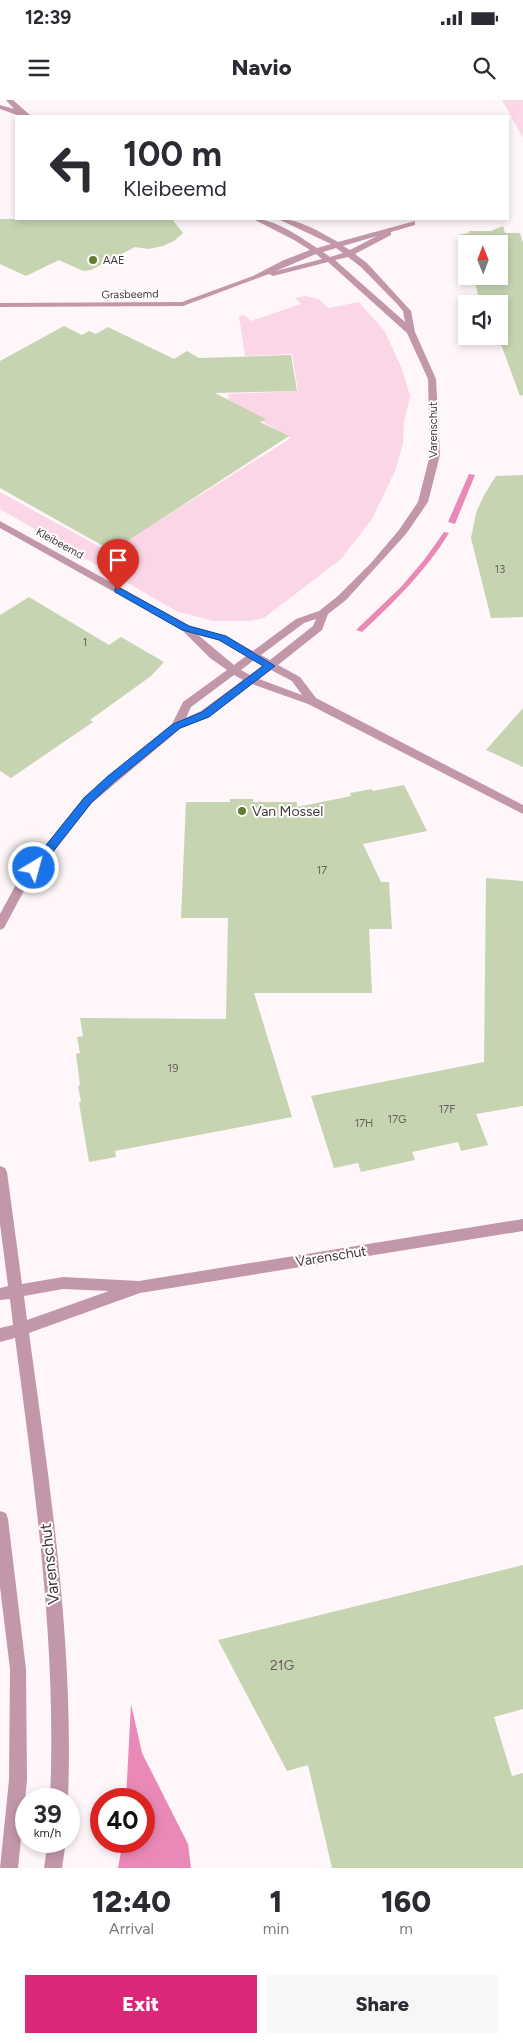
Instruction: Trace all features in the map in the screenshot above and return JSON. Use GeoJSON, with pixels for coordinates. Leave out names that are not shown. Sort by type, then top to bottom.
{"type":"FeatureCollection","features":[{"type":"Feature","properties":{"kind":"street"},"geometry":{"type":"LineString","coordinates":[[10,100],[24,115]]}},
{"type":"Feature","properties":{"kind":"street"},"geometry":{"type":"LineString","coordinates":[[0,107],[22,115]]}},
{"type":"Feature","properties":{"kind":"street","name":"Varenschut"},"geometry":{"type":"LineString","coordinates":[[259,220],[291,234],[330,260],[410,332]]}},
{"type":"Feature","properties":{"kind":"street","name":"Varenschut"},"geometry":{"type":"LineString","coordinates":[[176,726],[187,704],[300,621],[323,612],[342,598],[403,532],[423,502],[435,455],[432,379],[410,332],[407,311],[364,265],[336,244],[313,231],[285,220]]}},
{"type":"Feature","properties":{"kind":"street"},"geometry":{"type":"LineString","coordinates":[[336,244],[412,223]]}},
{"type":"Feature","properties":{"kind":"street"},"geometry":{"type":"LineString","coordinates":[[349,254],[398,227]]}},
{"type":"Feature","properties":{"kind":"street","name":"Grasbeemd"},"geometry":{"type":"LineString","coordinates":[[256,278],[287,262],[336,244]]}},
{"type":"Feature","properties":{"kind":"street","name":"Grasbeemd"},"geometry":{"type":"LineString","coordinates":[[0,305],[148,306],[183,304],[256,278],[349,254]]}},
{"type":"Feature","properties":{"kind":"street","name":"Kleibeemd"},"geometry":{"type":"LineString","coordinates":[[0,524],[186,628],[222,638],[270,666]]}},
{"type":"Feature","properties":{"kind":"street","name":"Varenschut"},"geometry":{"type":"LineString","coordinates":[[0,925],[23,882],[88,800],[176,726],[205,714],[318,628],[323,612]]}},
{"type":"Feature","properties":{"kind":"street","name":"Kleibeemd"},"geometry":{"type":"LineString","coordinates":[[186,628],[205,650],[251,680]]}},
{"type":"Feature","properties":{"kind":"street"},"geometry":{"type":"LineString","coordinates":[[270,666],[296,679],[312,701]]}},
{"type":"Feature","properties":{"kind":"street"},"geometry":{"type":"LineString","coordinates":[[251,680],[278,692],[312,701],[523,810]]}},
{"type":"Feature","properties":{"kind":"street","name":"Varenschut"},"geometry":{"type":"LineString","coordinates":[[0,1172],[22,1330],[57,1634],[62,1752],[60,1788]]}},
{"type":"Feature","properties":{"kind":"street","name":"Varenschut"},"geometry":{"type":"LineString","coordinates":[[16,1291],[63,1283],[140,1286],[523,1225]]}},
{"type":"Feature","properties":{"kind":"street","name":"Varenschut"},"geometry":{"type":"LineString","coordinates":[[22,1330],[140,1286]]}},
{"type":"Feature","properties":{"kind":"street"},"geometry":{"type":"LineString","coordinates":[[0,1294],[16,1291]]}},
{"type":"Feature","properties":{"kind":"street"},"geometry":{"type":"LineString","coordinates":[[0,1335],[22,1330]]}},
{"type":"Feature","properties":{"kind":"street"},"geometry":{"type":"LineString","coordinates":[[0,1519],[18,1669],[18,1780],[9,1868]]}},
{"type":"Feature","properties":{"kind":"street"},"geometry":{"type":"LineString","coordinates":[[54,1868],[56,1853]]}},
{"type":"Feature","properties":{"kind":"shaded area"},"geometry":{"type":"Polygon","coordinates":[[[502,100],[523,100],[523,138],[502,100]]]}},
{"type":"Feature","properties":{"kind":"shaded area"},"geometry":{"type":"Polygon","coordinates":[[[305,296],[319,299],[328,308],[359,302],[385,332],[402,369],[410,396],[404,422],[403,443],[396,469],[372,519],[341,559],[264,618],[249,621],[214,621],[178,612],[0,509],[0,492],[109,552],[291,438],[229,403],[228,394],[298,391],[292,354],[245,356],[239,316],[244,315],[251,321],[301,304],[295,298],[305,296]]]}},
{"type":"Feature","properties":{"kind":"shaded area"},"geometry":{"type":"Polygon","coordinates":[[[469,474],[475,475],[455,524],[448,522],[469,474]]]}},
{"type":"Feature","properties":{"kind":"shaded area"},"geometry":{"type":"Polygon","coordinates":[[[444,532],[449,533],[409,586],[362,632],[356,630],[401,587],[444,532]]]}},
{"type":"Feature","properties":{"kind":"shaded area"},"geometry":{"type":"Polygon","coordinates":[[[131,1704],[142,1753],[188,1844],[191,1868],[118,1868],[121,1853],[155,1853],[155,1788],[127,1788],[131,1704]]]}},
{"type":"Feature","properties":{"kind":"building"},"geometry":{"type":"Polygon","coordinates":[[[0,219],[173,220],[183,233],[174,241],[163,246],[148,249],[135,247],[91,270],[83,271],[59,260],[26,276],[0,264],[0,219]]]}},
{"type":"Feature","properties":{"kind":"building"},"geometry":{"type":"Polygon","coordinates":[[[503,226],[505,233],[520,233],[523,243],[523,395],[520,396],[501,345],[508,345],[508,295],[478,295],[476,287],[476,285],[508,285],[508,235],[458,235],[469,233],[469,231],[491,231],[503,226]]]}},
{"type":"Feature","properties":{"kind":"building"},"geometry":{"type":"Polygon","coordinates":[[[64,326],[82,335],[89,331],[96,334],[108,327],[174,359],[187,351],[199,358],[291,355],[297,391],[215,393],[266,419],[260,422],[289,436],[112,551],[0,488],[0,361],[64,326]]]}},
{"type":"Feature","properties":{"kind":"building"},"geometry":{"type":"Polygon","coordinates":[[[523,475],[523,617],[491,618],[471,538],[476,513],[484,495],[496,476],[523,475]]]}},
{"type":"Feature","properties":{"kind":"building"},"geometry":{"type":"Polygon","coordinates":[[[29,597],[109,645],[121,637],[164,662],[151,676],[90,720],[93,722],[11,778],[0,771],[0,615],[29,597]]]}},
{"type":"Feature","properties":{"kind":"building"},"geometry":{"type":"Polygon","coordinates":[[[523,708],[523,767],[486,750],[523,708]]]}},
{"type":"Feature","properties":{"kind":"building"},"geometry":{"type":"Polygon","coordinates":[[[404,785],[427,831],[363,844],[381,882],[389,882],[392,929],[369,929],[372,993],[254,993],[292,1117],[115,1151],[116,1157],[89,1162],[79,1103],[81,1102],[78,1086],[80,1085],[76,1054],[80,1053],[77,1037],[83,1036],[80,1018],[226,1019],[228,918],[181,918],[186,802],[230,802],[230,799],[253,799],[253,802],[297,802],[297,807],[351,796],[350,793],[404,785]]]}},
{"type":"Feature","properties":{"kind":"building"},"geometry":{"type":"Polygon","coordinates":[[[486,878],[523,881],[523,1106],[476,1114],[488,1145],[461,1151],[458,1142],[412,1152],[415,1160],[361,1172],[358,1163],[334,1168],[311,1096],[484,1062],[486,878]]]}},
{"type":"Feature","properties":{"kind":"building"},"geometry":{"type":"Polygon","coordinates":[[[523,1565],[523,1709],[494,1717],[512,1776],[523,1773],[523,1868],[332,1868],[308,1765],[287,1771],[218,1640],[523,1565]]]}},
{"type":"Feature","properties":{"kind":"place","name":"AAE"},"geometry":{"type":"Point","coordinates":[93,260]}},
{"type":"Feature","properties":{"kind":"place","name":"Van Mossel"},"geometry":{"type":"Point","coordinates":[242,811]}},
{"type":"Feature","properties":{"kind":"route"},"geometry":{"type":"LineString","coordinates":[[34,868],[88,800],[112,778],[176,726],[205,714],[270,666],[222,638],[186,628],[118,590]]}}]}
